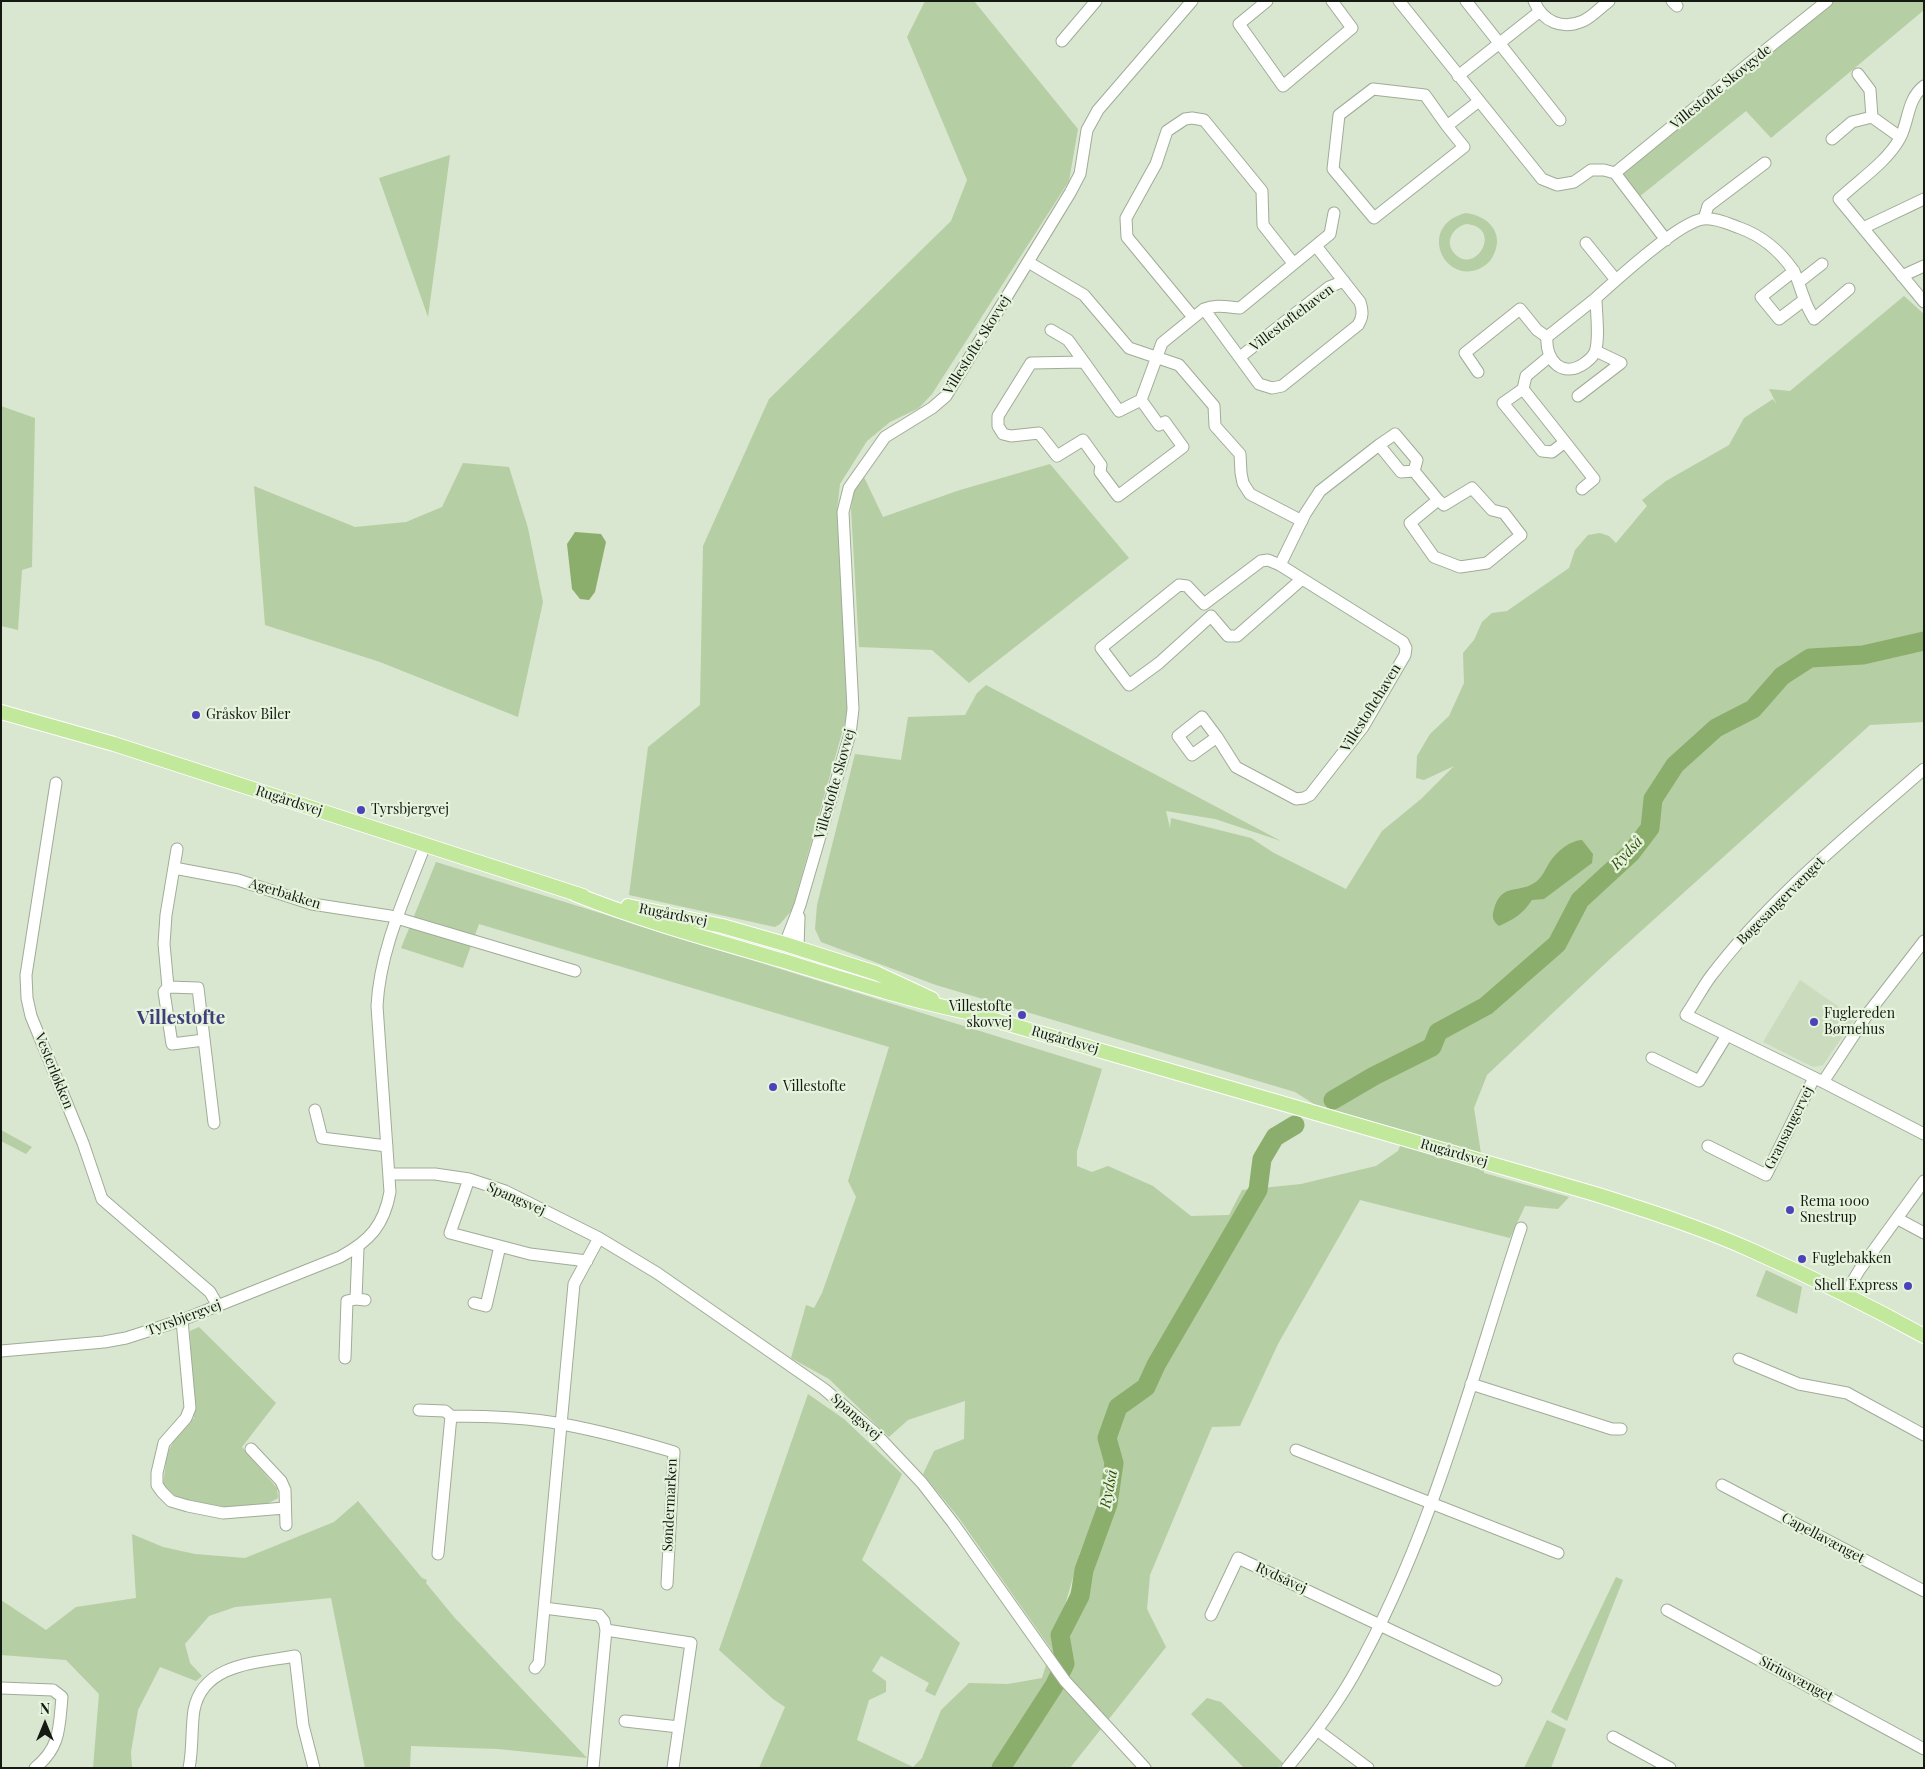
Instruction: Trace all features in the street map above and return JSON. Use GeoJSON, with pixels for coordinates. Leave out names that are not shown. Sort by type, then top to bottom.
{"type":"FeatureCollection","features":[{"type":"Feature","properties":{"kind":"main road","name":"Rugårdsvej"},"geometry":{"type":"LineString","coordinates":[[1,712],[114,744],[575,894],[613,904],[722,926],[788,954]]}},
{"type":"Feature","properties":{"kind":"main road","name":"Rugårdsvej"},"geometry":{"type":"LineString","coordinates":[[575,894],[617,911],[704,938],[722,937],[742,940],[788,954],[876,973],[967,1012],[1596,1194],[1676,1220],[1744,1247],[1845,1294],[1924,1336]]}},
{"type":"Feature","properties":{"kind":"street"},"geometry":{"type":"LineString","coordinates":[[1062,41],[1096,1]]}},
{"type":"Feature","properties":{"kind":"street","name":"Villestofte Skovvej"},"geometry":{"type":"LineString","coordinates":[[788,954],[800,905],[850,734],[853,709],[843,512],[849,488],[885,437],[932,408],[946,396],[1080,174],[1087,130],[1098,110],[1192,1]]}},
{"type":"Feature","properties":{"kind":"street"},"geometry":{"type":"LineString","coordinates":[[1267,1],[1239,24],[1283,86],[1352,28],[1332,1]]}},
{"type":"Feature","properties":{"kind":"street"},"geometry":{"type":"LineString","coordinates":[[1399,1],[1542,178],[1549,183],[1566,185],[1574,182],[1591,170],[1604,170],[1615,173],[1666,240]]}},
{"type":"Feature","properties":{"kind":"street"},"geometry":{"type":"LineString","coordinates":[[1466,1],[1560,120]]}},
{"type":"Feature","properties":{"kind":"street"},"geometry":{"type":"LineString","coordinates":[[1458,76],[1500,44],[1537,7],[1548,20],[1558,24],[1569,25],[1584,21],[1608,1]]}},
{"type":"Feature","properties":{"kind":"street","name":"Villestofte Skovgyde"},"geometry":{"type":"LineString","coordinates":[[1615,173],[1828,1]]}},
{"type":"Feature","properties":{"kind":"street"},"geometry":{"type":"LineString","coordinates":[[1858,74],[1870,90],[1872,117]]}},
{"type":"Feature","properties":{"kind":"street"},"geometry":{"type":"LineString","coordinates":[[1924,86],[1911,102],[1900,137],[1889,154],[1839,199],[1924,302]]}},
{"type":"Feature","properties":{"kind":"street"},"geometry":{"type":"LineString","coordinates":[[1374,88],[1425,95],[1448,126],[1464,147],[1374,218],[1333,169],[1340,116],[1374,88]]}},
{"type":"Feature","properties":{"kind":"street"},"geometry":{"type":"LineString","coordinates":[[1448,126],[1479,102]]}},
{"type":"Feature","properties":{"kind":"street"},"geometry":{"type":"LineString","coordinates":[[1832,139],[1852,122],[1872,117],[1900,137]]}},
{"type":"Feature","properties":{"kind":"street"},"geometry":{"type":"LineString","coordinates":[[1192,317],[1126,237],[1126,218],[1156,164],[1167,130],[1185,120],[1192,118],[1204,120],[1262,191],[1263,225],[1294,263]]}},
{"type":"Feature","properties":{"kind":"street"},"geometry":{"type":"LineString","coordinates":[[1704,219],[1708,206],[1765,163]]}},
{"type":"Feature","properties":{"kind":"street"},"geometry":{"type":"LineString","coordinates":[[1864,228],[1924,199]]}},
{"type":"Feature","properties":{"kind":"street"},"geometry":{"type":"LineString","coordinates":[[1051,330],[1068,340],[1119,410],[1141,400],[1162,343],[1192,317],[1211,306],[1240,308],[1330,234],[1334,213]]}},
{"type":"Feature","properties":{"kind":"street"},"geometry":{"type":"LineString","coordinates":[[1547,338],[1666,240],[1690,223],[1704,219],[1719,220],[1752,232],[1768,242],[1780,253],[1796,277],[1804,300],[1814,319],[1849,289]]}},
{"type":"Feature","properties":{"kind":"street"},"geometry":{"type":"LineString","coordinates":[[1586,243],[1616,280]]}},
{"type":"Feature","properties":{"kind":"street","name":"Villestoftehaven"},"geometry":{"type":"LineString","coordinates":[[1204,310],[1259,384],[1272,388],[1282,386],[1358,325],[1362,319],[1360,302],[1316,246]]}},
{"type":"Feature","properties":{"kind":"street"},"geometry":{"type":"LineString","coordinates":[[1028,262],[1084,295],[1129,348],[1180,365],[1214,406],[1216,426],[1240,454],[1241,474],[1250,494],[1302,521]]}},
{"type":"Feature","properties":{"kind":"street"},"geometry":{"type":"LineString","coordinates":[[1804,300],[1779,319],[1762,297],[1822,264]]}},
{"type":"Feature","properties":{"kind":"street"},"geometry":{"type":"LineString","coordinates":[[1902,276],[1924,266]]}},
{"type":"Feature","properties":{"kind":"street","name":"Villestoftehaven"},"geometry":{"type":"LineString","coordinates":[[1240,357],[1329,287],[1344,281]]}},
{"type":"Feature","properties":{"kind":"street"},"geometry":{"type":"LineString","coordinates":[[1547,338],[1547,350],[1560,368],[1568,370],[1578,368],[1593,356],[1596,351],[1596,298]]}},
{"type":"Feature","properties":{"kind":"street"},"geometry":{"type":"LineString","coordinates":[[1478,372],[1465,353],[1520,310],[1537,330],[1547,338]]}},
{"type":"Feature","properties":{"kind":"street"},"geometry":{"type":"LineString","coordinates":[[1578,396],[1621,363],[1596,351]]}},
{"type":"Feature","properties":{"kind":"street"},"geometry":{"type":"LineString","coordinates":[[1550,356],[1526,376],[1523,389],[1503,403],[1542,451],[1552,452],[1565,442]]}},
{"type":"Feature","properties":{"kind":"street"},"geometry":{"type":"LineString","coordinates":[[1084,362],[1031,363],[998,416],[998,426],[1003,434],[1011,436],[1039,433],[1057,456],[1083,440],[1101,465],[1100,472],[1118,496],[1183,447],[1165,422],[1159,425],[1141,400]]}},
{"type":"Feature","properties":{"kind":"street"},"geometry":{"type":"LineString","coordinates":[[1523,389],[1594,479],[1582,489]]}},
{"type":"Feature","properties":{"kind":"street"},"geometry":{"type":"LineString","coordinates":[[1280,565],[1302,521],[1320,491],[1395,434],[1416,460],[1414,471],[1438,500],[1444,504],[1472,488],[1492,510],[1504,513],[1521,536],[1487,564],[1460,567],[1434,557],[1410,522],[1438,500]]}},
{"type":"Feature","properties":{"kind":"street"},"geometry":{"type":"LineString","coordinates":[[1379,445],[1401,472],[1414,471]]}},
{"type":"Feature","properties":{"kind":"street","name":"Villestoftehaven"},"geometry":{"type":"LineString","coordinates":[[1217,737],[1236,767],[1296,799],[1304,798],[1310,795],[1321,783],[1363,727],[1405,655],[1406,648],[1403,642],[1280,565],[1268,560],[1261,561],[1204,604],[1187,586],[1179,585],[1101,648],[1129,685],[1159,663],[1211,616],[1228,636],[1237,636],[1302,579]]}},
{"type":"Feature","properties":{"kind":"street","name":"Bøgesangervænget"},"geometry":{"type":"LineString","coordinates":[[1924,769],[1782,896],[1711,977],[1686,1015],[1924,1134]]}},
{"type":"Feature","properties":{"kind":"street","name":"Vesterløkken"},"geometry":{"type":"LineString","coordinates":[[56,783],[26,975],[27,998],[31,1016],[83,1143],[102,1199],[210,1292],[218,1306]]}},
{"type":"Feature","properties":{"kind":"street","name":"Tyrsbjergvej"},"geometry":{"type":"LineString","coordinates":[[1,1352],[104,1342],[126,1338],[182,1320],[340,1257],[358,1248],[370,1236],[380,1222],[387,1207],[390,1192],[377,1006],[382,964],[424,845]]}},
{"type":"Feature","properties":{"kind":"street"},"geometry":{"type":"LineString","coordinates":[[177,849],[166,915],[164,944],[168,987],[164,992],[172,1044],[204,1040]]}},
{"type":"Feature","properties":{"kind":"street","name":"Agerbakken"},"geometry":{"type":"LineString","coordinates":[[174,868],[238,880],[312,904],[397,918]]}},
{"type":"Feature","properties":{"kind":"street"},"geometry":{"type":"LineString","coordinates":[[397,918],[575,971]]}},
{"type":"Feature","properties":{"kind":"street","name":"Gransangervej"},"geometry":{"type":"LineString","coordinates":[[1708,1146],[1766,1175],[1819,1080],[1868,1012],[1924,940]]}},
{"type":"Feature","properties":{"kind":"street"},"geometry":{"type":"LineString","coordinates":[[168,987],[198,988],[214,1123]]}},
{"type":"Feature","properties":{"kind":"street"},"geometry":{"type":"LineString","coordinates":[[1652,1058],[1699,1081],[1727,1035]]}},
{"type":"Feature","properties":{"kind":"street"},"geometry":{"type":"LineString","coordinates":[[315,1110],[322,1138],[387,1146]]}},
{"type":"Feature","properties":{"kind":"street","name":"Spangsvej"},"geometry":{"type":"LineString","coordinates":[[389,1174],[435,1174],[469,1179],[505,1191],[599,1238],[657,1273],[824,1388],[874,1432],[922,1483],[954,1523],[1065,1681],[1145,1768]]}},
{"type":"Feature","properties":{"kind":"street","name":"Spangsvej"},"geometry":{"type":"LineString","coordinates":[[469,1179],[450,1233],[530,1254],[586,1261]]}},
{"type":"Feature","properties":{"kind":"street"},"geometry":{"type":"LineString","coordinates":[[1845,1294],[1860,1269],[1924,1181]]}},
{"type":"Feature","properties":{"kind":"street"},"geometry":{"type":"LineString","coordinates":[[1898,1218],[1924,1233]]}},
{"type":"Feature","properties":{"kind":"street"},"geometry":{"type":"LineString","coordinates":[[1287,1768],[1317,1730],[1352,1678],[1380,1625],[1410,1560],[1472,1384],[1521,1228]]}},
{"type":"Feature","properties":{"kind":"street"},"geometry":{"type":"LineString","coordinates":[[535,1668],[539,1663],[574,1284],[599,1238]]}},
{"type":"Feature","properties":{"kind":"street"},"geometry":{"type":"LineString","coordinates":[[474,1303],[486,1306],[500,1246]]}},
{"type":"Feature","properties":{"kind":"street"},"geometry":{"type":"LineString","coordinates":[[345,1358],[346,1301],[360,1300],[358,1248]]}},
{"type":"Feature","properties":{"kind":"street"},"geometry":{"type":"LineString","coordinates":[[182,1320],[190,1408],[186,1418],[164,1443],[157,1473],[157,1485],[171,1501],[211,1511],[223,1513],[285,1508]]}},
{"type":"Feature","properties":{"kind":"street"},"geometry":{"type":"LineString","coordinates":[[1739,1359],[1799,1384],[1846,1393],[1924,1435]]}},
{"type":"Feature","properties":{"kind":"street"},"geometry":{"type":"LineString","coordinates":[[1472,1384],[1612,1430],[1621,1430]]}},
{"type":"Feature","properties":{"kind":"street","name":"Søndermarken"},"geometry":{"type":"LineString","coordinates":[[419,1410],[445,1411],[451,1416],[504,1417],[561,1424],[611,1434],[674,1452],[667,1584]]}},
{"type":"Feature","properties":{"kind":"street"},"geometry":{"type":"LineString","coordinates":[[438,1554],[451,1416]]}},
{"type":"Feature","properties":{"kind":"street"},"geometry":{"type":"LineString","coordinates":[[251,1449],[281,1481],[285,1490],[286,1525]]}},
{"type":"Feature","properties":{"kind":"street"},"geometry":{"type":"LineString","coordinates":[[1296,1450],[1558,1553]]}},
{"type":"Feature","properties":{"kind":"street","name":"Capellavænget"},"geometry":{"type":"LineString","coordinates":[[1722,1485],[1924,1591]]}},
{"type":"Feature","properties":{"kind":"street","name":"Rydsåvej"},"geometry":{"type":"LineString","coordinates":[[1211,1615],[1238,1558],[1496,1680]]}},
{"type":"Feature","properties":{"kind":"street"},"geometry":{"type":"LineString","coordinates":[[544,1608],[599,1615],[604,1621],[606,1630],[593,1768]]}},
{"type":"Feature","properties":{"kind":"street","name":"Siriusvænget"},"geometry":{"type":"LineString","coordinates":[[1668,1610],[1924,1748]]}},
{"type":"Feature","properties":{"kind":"street"},"geometry":{"type":"LineString","coordinates":[[606,1630],[691,1643],[673,1768]]}},
{"type":"Feature","properties":{"kind":"street"},"geometry":{"type":"LineString","coordinates":[[189,1768],[194,1708],[205,1685],[215,1676],[226,1670],[295,1656],[303,1725],[314,1768]]}},
{"type":"Feature","properties":{"kind":"street"},"geometry":{"type":"LineString","coordinates":[[1,1688],[54,1690],[62,1697],[55,1746],[46,1759],[35,1768]]}},
{"type":"Feature","properties":{"kind":"street"},"geometry":{"type":"LineString","coordinates":[[625,1721],[679,1727]]}},
{"type":"Feature","properties":{"kind":"street"},"geometry":{"type":"LineString","coordinates":[[1317,1730],[1368,1768]]}},
{"type":"Feature","properties":{"kind":"street"},"geometry":{"type":"LineString","coordinates":[[1613,1737],[1670,1768]]}},
{"type":"Feature","properties":{"kind":"shaded area"},"geometry":{"type":"Polygon","coordinates":[[[925,1],[974,1],[1078,129],[1069,181],[932,394],[919,408],[890,422],[867,441],[840,484],[837,511],[849,708],[792,910],[775,927],[629,895],[648,747],[700,705],[703,546],[769,399],[951,221],[967,180],[907,37],[925,1]]]}},
{"type":"Feature","properties":{"kind":"shaded area"},"geometry":{"type":"Polygon","coordinates":[[[1835,1],[1924,1],[1924,10],[1771,138],[1746,111],[1639,197],[1620,173],[1835,1]]]}},
{"type":"Feature","properties":{"kind":"shaded area"},"geometry":{"type":"Polygon","coordinates":[[[450,155],[428,317],[379,178],[450,155]]]}},
{"type":"Feature","properties":{"kind":"shaded area"},"geometry":{"type":"Polygon","coordinates":[[[1466,213],[1482,218],[1493,227],[1497,240],[1496,248],[1489,262],[1479,269],[1466,271],[1455,268],[1446,261],[1441,251],[1439,240],[1442,229],[1451,219],[1466,213]],[[1467,224],[1462,225],[1450,239],[1451,248],[1454,253],[1462,259],[1470,259],[1482,249],[1485,241],[1484,234],[1478,227],[1467,224]]]}},
{"type":"Feature","properties":{"kind":"shaded area"},"geometry":{"type":"Polygon","coordinates":[[[1904,296],[1924,314],[1924,722],[1870,725],[1610,959],[1487,1075],[1474,1108],[1484,1173],[1569,1197],[1558,1209],[1525,1206],[1510,1238],[1360,1200],[1278,1344],[1240,1426],[1212,1427],[1150,1575],[1147,1609],[1166,1647],[1070,1768],[759,1768],[785,1707],[773,1699],[719,1650],[808,1394],[844,1419],[902,1474],[862,1560],[960,1643],[935,1696],[925,1691],[929,1683],[881,1656],[872,1671],[886,1681],[886,1692],[869,1700],[857,1740],[913,1767],[922,1758],[941,1710],[969,1683],[1008,1684],[1042,1678],[1051,1649],[959,1518],[923,1474],[934,1451],[964,1439],[965,1401],[908,1420],[889,1437],[829,1379],[791,1358],[806,1305],[814,1308],[822,1293],[856,1197],[848,1181],[889,1047],[479,924],[463,968],[401,948],[436,862],[1102,1069],[1077,1151],[1077,1166],[1092,1172],[1108,1166],[1153,1186],[1191,1216],[1229,1215],[1242,1190],[1301,1184],[1376,1166],[1398,1151],[1406,1132],[1314,1104],[1295,1092],[936,985],[821,942],[815,929],[817,905],[855,754],[901,760],[908,717],[965,715],[977,693],[986,685],[1281,841],[1215,819],[1166,811],[1170,828],[1171,818],[1251,838],[1274,853],[1346,889],[1382,831],[1421,799],[1454,766],[1424,780],[1416,778],[1417,756],[1430,734],[1449,716],[1464,683],[1463,653],[1474,640],[1482,622],[1492,613],[1507,611],[1569,568],[1575,550],[1588,535],[1600,533],[1609,536],[1616,543],[1647,506],[1642,500],[1666,481],[1729,445],[1744,418],[1773,399],[1777,405],[1769,389],[1790,391],[1904,296]],[[1103,1496],[1080,1553],[1059,1626],[1103,1496]]]}},
{"type":"Feature","properties":{"kind":"shaded area"},"geometry":{"type":"Polygon","coordinates":[[[1,406],[35,418],[32,567],[22,570],[18,630],[1,626],[1,406]]]}},
{"type":"Feature","properties":{"kind":"shaded area"},"geometry":{"type":"Polygon","coordinates":[[[463,463],[509,467],[528,528],[543,602],[518,717],[380,662],[265,625],[254,486],[355,527],[406,522],[442,507],[463,463]]]}},
{"type":"Feature","properties":{"kind":"shaded area"},"geometry":{"type":"Polygon","coordinates":[[[1050,464],[1129,558],[969,683],[932,650],[859,647],[851,509],[854,489],[864,477],[883,517],[960,490],[1050,464]]]}},
{"type":"Feature","properties":{"kind":"shaded area"},"geometry":{"type":"Polygon","coordinates":[[[575,532],[601,534],[606,542],[595,592],[589,600],[580,599],[572,589],[567,544],[575,532]]]}},
{"type":"Feature","properties":{"kind":"shaded area"},"geometry":{"type":"Polygon","coordinates":[[[1582,840],[1593,854],[1592,863],[1544,899],[1532,900],[1522,913],[1499,926],[1493,918],[1497,900],[1507,892],[1531,885],[1537,881],[1558,852],[1567,845],[1582,840]]]}},
{"type":"Feature","properties":{"kind":"shaded area","name":"Fuglereden Børnehus"},"geometry":{"type":"Polygon","coordinates":[[[1800,980],[1855,1018],[1823,1065],[1813,1067],[1763,1042],[1800,980]]]}},
{"type":"Feature","properties":{"kind":"shaded area"},"geometry":{"type":"Polygon","coordinates":[[[1,1130],[32,1147],[26,1154],[1,1141],[1,1130]]]}},
{"type":"Feature","properties":{"kind":"shaded area"},"geometry":{"type":"Polygon","coordinates":[[[1766,1270],[1802,1287],[1797,1314],[1756,1296],[1766,1270]]]}},
{"type":"Feature","properties":{"kind":"shaded area"},"geometry":{"type":"Polygon","coordinates":[[[199,1327],[276,1403],[242,1447],[277,1488],[278,1498],[267,1504],[225,1507],[182,1501],[163,1486],[167,1454],[173,1442],[194,1418],[190,1331],[199,1327]]]}},
{"type":"Feature","properties":{"kind":"shaded area"},"geometry":{"type":"Polygon","coordinates":[[[358,1501],[422,1578],[427,1580],[426,1583],[454,1617],[587,1758],[498,1749],[411,1746],[410,1768],[365,1768],[331,1598],[235,1607],[209,1616],[185,1644],[190,1663],[202,1676],[196,1681],[160,1667],[138,1710],[131,1752],[132,1768],[93,1768],[99,1694],[66,1660],[1,1655],[1,1600],[46,1630],[76,1607],[136,1598],[132,1534],[163,1547],[195,1554],[245,1558],[334,1522],[358,1501]]]}},
{"type":"Feature","properties":{"kind":"shaded area"},"geometry":{"type":"Polygon","coordinates":[[[1616,1577],[1623,1580],[1567,1721],[1551,1712],[1616,1577]]]}},
{"type":"Feature","properties":{"kind":"shaded area"},"geometry":{"type":"Polygon","coordinates":[[[1207,1698],[1221,1702],[1283,1763],[1278,1768],[1244,1768],[1191,1714],[1207,1698]]]}},
{"type":"Feature","properties":{"kind":"shaded area"},"geometry":{"type":"Polygon","coordinates":[[[1547,1720],[1566,1729],[1551,1768],[1524,1768],[1547,1720]]]}},
{"type":"Feature","properties":{"kind":"waterway","name":"Rydså"},"geometry":{"type":"LineString","coordinates":[[1333,1100],[1374,1076],[1432,1047],[1438,1032],[1486,1006],[1557,944],[1580,900],[1631,853],[1650,828],[1653,799],[1675,765],[1716,728],[1753,709],[1782,676],[1810,658],[1863,655],[1924,641]]}},
{"type":"Feature","properties":{"kind":"waterway","name":"Rydså"},"geometry":{"type":"LineString","coordinates":[[1001,1768],[1054,1686],[1065,1664],[1060,1635],[1080,1596],[1084,1570],[1108,1504],[1114,1463],[1107,1438],[1118,1407],[1146,1387],[1156,1365],[1258,1190],[1262,1159],[1275,1137],[1295,1125]]}},
{"type":"Feature","properties":{"kind":"place","name":"Gråskov Biler"},"geometry":{"type":"Point","coordinates":[196,715]}},
{"type":"Feature","properties":{"kind":"place","name":"Tyrsbjergvej"},"geometry":{"type":"Point","coordinates":[361,810]}},
{"type":"Feature","properties":{"kind":"place","name":"Villestofte skovvej"},"geometry":{"type":"Point","coordinates":[1022,1015]}},
{"type":"Feature","properties":{"kind":"place","name":"Fuglereden Børnehus"},"geometry":{"type":"Point","coordinates":[1814,1022]}},
{"type":"Feature","properties":{"kind":"place","name":"Villestofte"},"geometry":{"type":"Point","coordinates":[773,1087]}},
{"type":"Feature","properties":{"kind":"place","name":"Rema 1000 Snestrup"},"geometry":{"type":"Point","coordinates":[1790,1210]}},
{"type":"Feature","properties":{"kind":"place","name":"Fuglebakken"},"geometry":{"type":"Point","coordinates":[1802,1259]}},
{"type":"Feature","properties":{"kind":"place","name":"Shell Express"},"geometry":{"type":"Point","coordinates":[1908,1286]}},
{"type":"Feature","properties":{"kind":"district","name":"Villestofte"},"geometry":{"type":"Point","coordinates":[181,1018]}}]}
